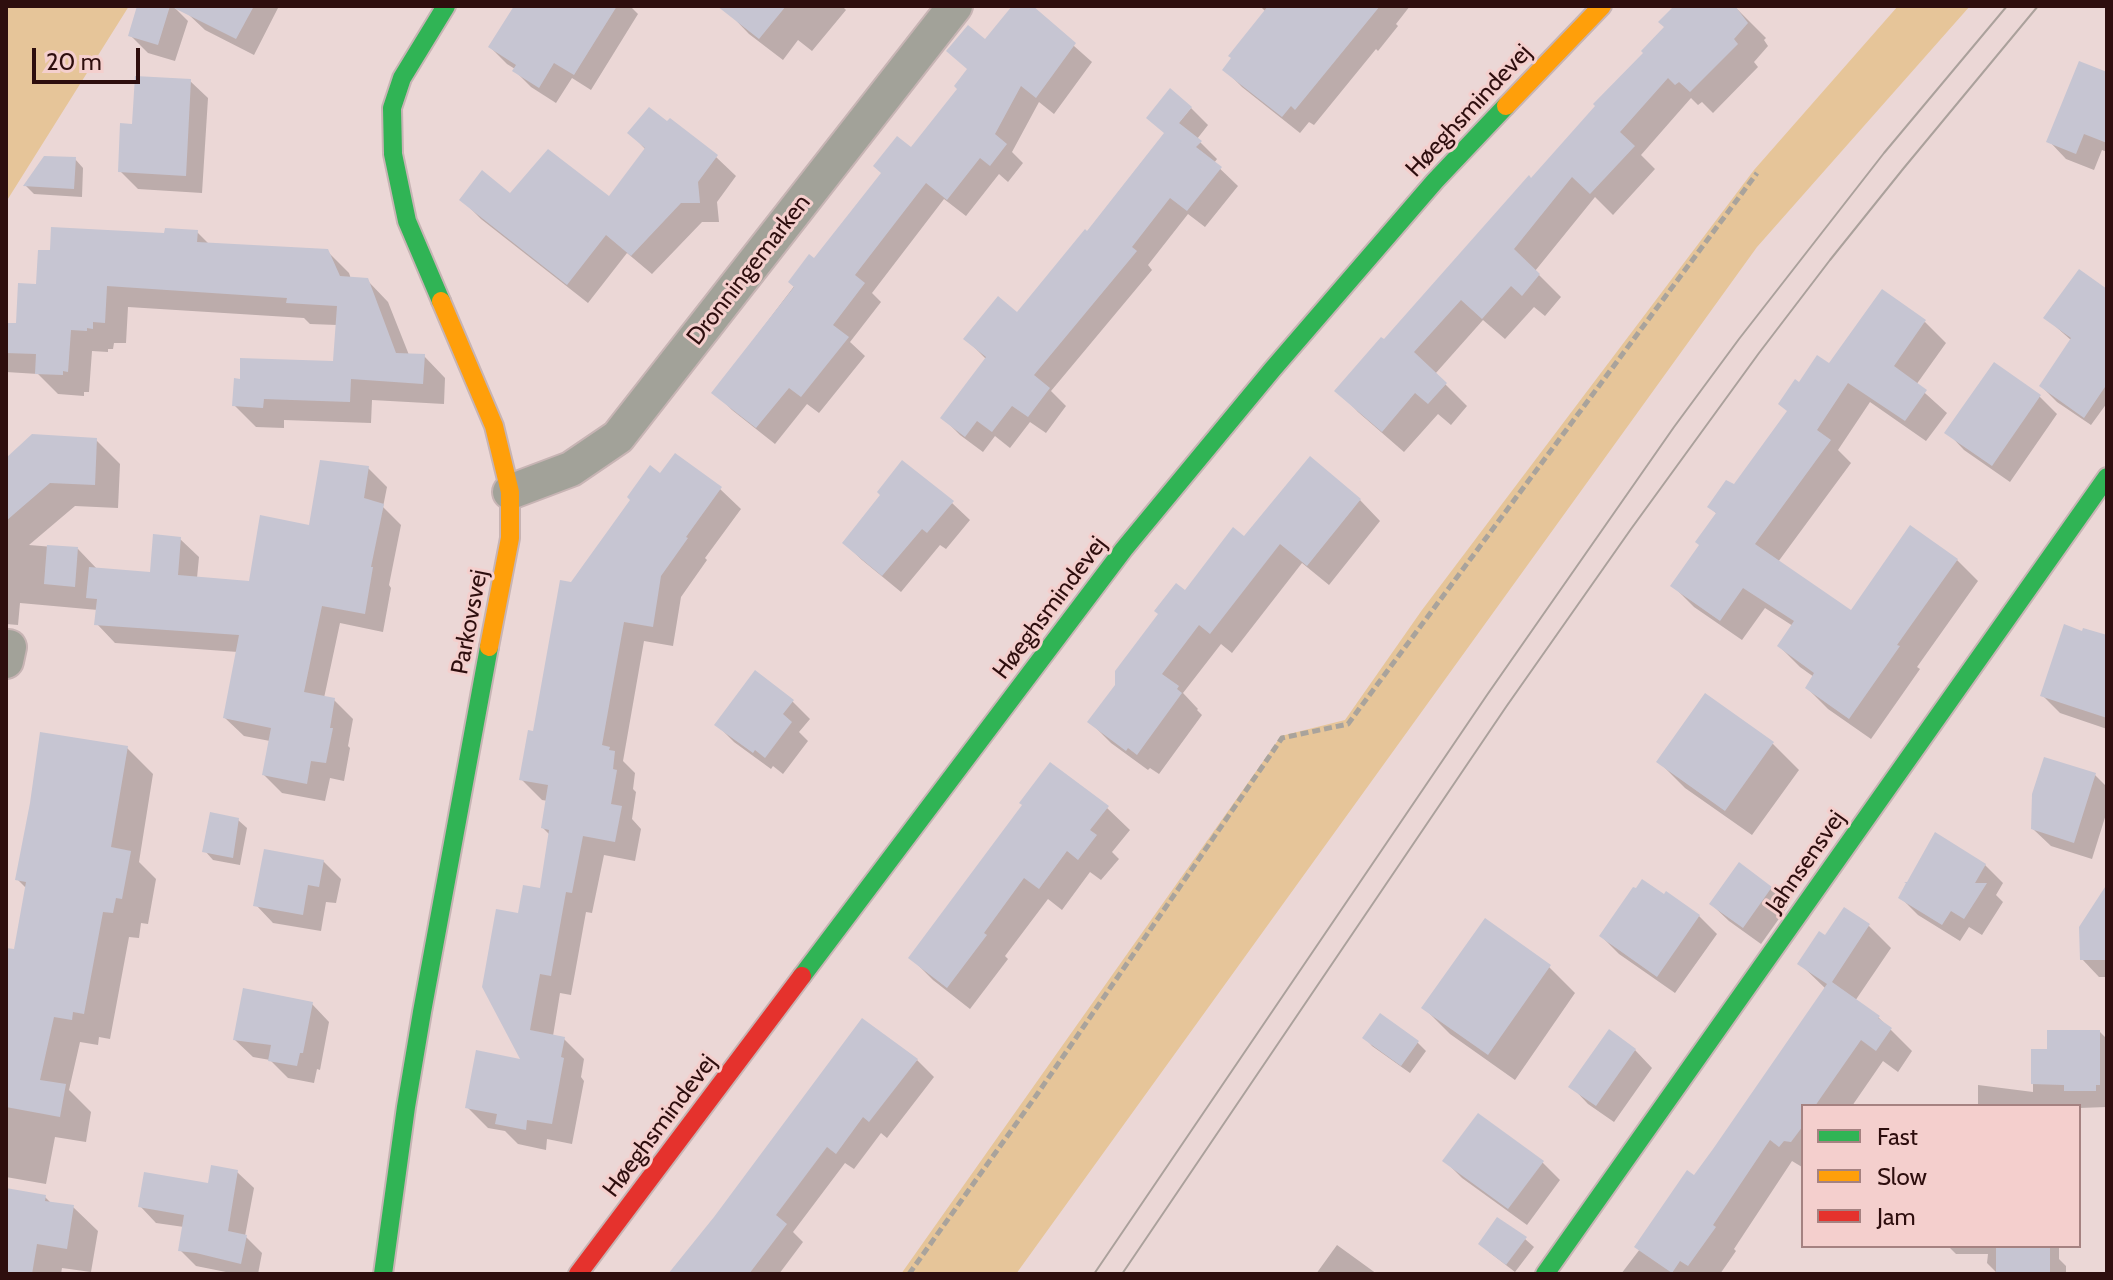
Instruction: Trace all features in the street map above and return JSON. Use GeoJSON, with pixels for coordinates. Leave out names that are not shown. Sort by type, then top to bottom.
{"type":"FeatureCollection","features":[{"type":"Feature","properties":{"kind":"street","name":"Parkovsvej"},"geometry":{"type":"LineString","coordinates":[[383,1274],[422,1012],[510,538],[510,492],[494,426],[407,221],[393,154],[392,108],[402,78],[446,6]]}},
{"type":"Feature","properties":{"kind":"street","name":"Dronningemarken"},"geometry":{"type":"LineString","coordinates":[[510,492],[571,469],[618,437],[955,6]]}},
{"type":"Feature","properties":{"kind":"street","name":"Høeghsmindevej"},"geometry":{"type":"LineString","coordinates":[[578,1274],[1124,549],[1272,370],[1435,181],[1602,6]]}},
{"type":"Feature","properties":{"kind":"street","name":"Jahnsensvej"},"geometry":{"type":"LineString","coordinates":[[1545,1274],[2107,477]]}},
{"type":"Feature","properties":{"kind":"path"},"geometry":{"type":"LineString","coordinates":[[909,1274],[1038,1093],[1282,738],[1348,724],[1757,173]]}},
{"type":"Feature","properties":{"kind":"shaded area"},"geometry":{"type":"Polygon","coordinates":[[[6,6],[129,6],[6,202],[6,6]]]}},
{"type":"Feature","properties":{"kind":"shaded area"},"geometry":{"type":"Polygon","coordinates":[[[1898,6],[1970,6],[1757,247],[1016,1274],[901,1274],[1281,736],[1345,720],[1422,610],[1754,170],[1898,6]]]}},
{"type":"Feature","properties":{"kind":"building"},"geometry":{"type":"Polygon","coordinates":[[[137,6],[170,6],[158,45],[128,36],[137,6]]]}},
{"type":"Feature","properties":{"kind":"building"},"geometry":{"type":"Polygon","coordinates":[[[170,6],[254,6],[236,39],[170,6]]]}},
{"type":"Feature","properties":{"kind":"building"},"geometry":{"type":"Polygon","coordinates":[[[514,6],[617,6],[574,75],[554,63],[539,88],[512,71],[516,65],[488,47],[514,6]]]}},
{"type":"Feature","properties":{"kind":"building"},"geometry":{"type":"Polygon","coordinates":[[[717,6],[786,6],[759,39],[717,6]]]}},
{"type":"Feature","properties":{"kind":"building"},"geometry":{"type":"Polygon","coordinates":[[[1012,6],[1033,6],[1076,43],[1036,98],[1021,86],[995,134],[1007,144],[990,166],[980,158],[947,200],[926,183],[855,275],[865,283],[833,325],[849,337],[801,397],[789,388],[756,428],[711,393],[794,287],[788,282],[809,254],[814,258],[881,173],[873,166],[897,136],[911,147],[957,89],[954,86],[967,69],[946,51],[968,25],[985,39],[1012,6]]]}},
{"type":"Feature","properties":{"kind":"building"},"geometry":{"type":"Polygon","coordinates":[[[1268,6],[1380,6],[1295,110],[1291,106],[1282,117],[1222,70],[1231,58],[1228,56],[1268,6]]]}},
{"type":"Feature","properties":{"kind":"building"},"geometry":{"type":"Polygon","coordinates":[[[1674,6],[1735,6],[1748,23],[1734,39],[1738,44],[1690,92],[1679,82],[1675,85],[1668,78],[1620,132],[1635,146],[1590,194],[1572,177],[1514,249],[1540,274],[1522,296],[1511,286],[1482,319],[1461,300],[1414,352],[1447,383],[1428,404],[1415,393],[1382,432],[1334,391],[1529,175],[1531,178],[1595,106],[1593,104],[1643,53],[1641,51],[1664,27],[1658,22],[1674,6]]]}},
{"type":"Feature","properties":{"kind":"building"},"geometry":{"type":"Polygon","coordinates":[[[2079,61],[2107,72],[2107,143],[2084,134],[2076,154],[2046,142],[2079,61]]]}},
{"type":"Feature","properties":{"kind":"building"},"geometry":{"type":"Polygon","coordinates":[[[135,76],[191,79],[186,176],[118,172],[120,123],[132,124],[135,76]]]}},
{"type":"Feature","properties":{"kind":"building"},"geometry":{"type":"Polygon","coordinates":[[[1170,88],[1192,107],[1179,123],[1202,141],[1196,147],[1222,167],[1187,211],[1170,198],[1132,247],[1137,251],[1034,375],[1050,388],[1028,417],[1012,406],[992,432],[977,421],[965,437],[940,418],[986,357],[963,339],[998,296],[1017,312],[1085,229],[1087,231],[1164,133],[1146,118],[1170,88]]]}},
{"type":"Feature","properties":{"kind":"building"},"geometry":{"type":"Polygon","coordinates":[[[649,107],[667,121],[670,118],[718,155],[698,182],[700,203],[681,203],[631,256],[606,235],[567,285],[459,200],[482,170],[510,193],[548,149],[609,196],[645,148],[627,133],[649,107]]]}},
{"type":"Feature","properties":{"kind":"building"},"geometry":{"type":"Polygon","coordinates":[[[44,156],[76,157],[74,189],[23,186],[44,156]]]}},
{"type":"Feature","properties":{"kind":"building"},"geometry":{"type":"Polygon","coordinates":[[[51,227],[164,233],[165,228],[198,230],[197,242],[328,249],[340,276],[368,278],[396,353],[425,354],[423,384],[351,379],[350,402],[264,399],[263,408],[232,406],[234,378],[240,379],[240,358],[333,361],[337,306],[286,303],[287,298],[107,286],[105,323],[93,322],[93,329],[87,328],[87,331],[71,330],[68,372],[63,371],[63,375],[35,374],[36,354],[6,353],[6,323],[16,323],[18,283],[36,284],[38,250],[50,250],[51,227]]]}},
{"type":"Feature","properties":{"kind":"building"},"geometry":{"type":"Polygon","coordinates":[[[2079,269],[2107,289],[2107,384],[2084,418],[2039,386],[2071,338],[2043,318],[2079,269]]]}},
{"type":"Feature","properties":{"kind":"building"},"geometry":{"type":"Polygon","coordinates":[[[1882,289],[1926,320],[1894,366],[1927,390],[1905,421],[1848,383],[1817,430],[1831,440],[1755,544],[1851,610],[1910,525],[1958,559],[1849,719],[1805,688],[1814,673],[1777,646],[1794,621],[1743,588],[1720,621],[1670,586],[1699,545],[1695,542],[1716,513],[1707,507],[1726,480],[1734,484],[1787,411],[1778,404],[1795,379],[1799,382],[1817,355],[1829,363],[1882,289]]]}},
{"type":"Feature","properties":{"kind":"building"},"geometry":{"type":"Polygon","coordinates":[[[1994,362],[2041,395],[1992,466],[1944,433],[1994,362]]]}},
{"type":"Feature","properties":{"kind":"building"},"geometry":{"type":"Polygon","coordinates":[[[32,434],[97,438],[95,485],[50,483],[6,521],[6,458],[32,434]]]}},
{"type":"Feature","properties":{"kind":"building"},"geometry":{"type":"Polygon","coordinates":[[[675,453],[722,487],[661,576],[653,627],[624,622],[602,745],[615,751],[613,769],[617,770],[611,804],[622,806],[615,842],[583,836],[572,893],[566,892],[551,976],[540,974],[530,1030],[565,1037],[552,1124],[527,1120],[526,1130],[495,1124],[497,1114],[465,1108],[476,1050],[520,1059],[482,987],[496,909],[518,913],[523,885],[540,888],[549,830],[541,828],[548,785],[519,780],[528,730],[533,731],[560,580],[571,582],[630,500],[627,497],[650,465],[660,473],[675,453]]]}},
{"type":"Feature","properties":{"kind":"building"},"geometry":{"type":"Polygon","coordinates":[[[1310,456],[1361,499],[1307,566],[1280,544],[1210,634],[1199,625],[1162,674],[1179,686],[1177,689],[1182,693],[1137,755],[1128,748],[1126,751],[1087,722],[1115,685],[1115,671],[1158,614],[1154,611],[1176,583],[1185,590],[1233,527],[1244,536],[1310,456]]]}},
{"type":"Feature","properties":{"kind":"building"},"geometry":{"type":"Polygon","coordinates":[[[320,460],[369,466],[364,498],[384,504],[365,614],[322,606],[304,692],[335,698],[330,728],[333,728],[326,763],[311,761],[307,784],[262,775],[271,728],[223,718],[239,635],[94,625],[97,599],[86,598],[89,567],[150,572],[153,534],[181,537],[178,575],[249,581],[260,515],[309,525],[320,460]]]}},
{"type":"Feature","properties":{"kind":"building"},"geometry":{"type":"Polygon","coordinates":[[[902,460],[954,501],[927,533],[922,529],[882,576],[842,543],[880,495],[877,492],[902,460]]]}},
{"type":"Feature","properties":{"kind":"building"},"geometry":{"type":"Polygon","coordinates":[[[47,545],[78,547],[75,587],[44,584],[47,545]]]}},
{"type":"Feature","properties":{"kind":"building"},"geometry":{"type":"Polygon","coordinates":[[[2064,624],[2107,635],[2107,718],[2040,696],[2064,624]]]}},
{"type":"Feature","properties":{"kind":"building"},"geometry":{"type":"Polygon","coordinates":[[[755,670],[794,700],[783,714],[792,722],[765,758],[714,725],[755,670]]]}},
{"type":"Feature","properties":{"kind":"building"},"geometry":{"type":"Polygon","coordinates":[[[1705,693],[1774,742],[1725,811],[1656,762],[1705,693]]]}},
{"type":"Feature","properties":{"kind":"building"},"geometry":{"type":"Polygon","coordinates":[[[40,732],[128,746],[111,847],[131,851],[122,899],[116,898],[113,913],[103,912],[84,1014],[73,1012],[72,1020],[54,1017],[40,1080],[66,1084],[60,1117],[6,1107],[6,948],[14,949],[26,882],[15,880],[40,732]]]}},
{"type":"Feature","properties":{"kind":"building"},"geometry":{"type":"Polygon","coordinates":[[[2044,757],[2096,773],[2074,843],[2031,829],[2032,794],[2044,757]]]}},
{"type":"Feature","properties":{"kind":"building"},"geometry":{"type":"Polygon","coordinates":[[[1050,762],[1109,806],[1090,830],[1097,835],[1078,860],[1067,851],[1039,889],[1024,878],[947,988],[908,958],[1022,805],[1019,803],[1050,762]]]}},
{"type":"Feature","properties":{"kind":"building"},"geometry":{"type":"Polygon","coordinates":[[[210,812],[239,818],[233,858],[202,852],[210,812]]]}},
{"type":"Feature","properties":{"kind":"building"},"geometry":{"type":"Polygon","coordinates":[[[1935,832],[1986,864],[1975,883],[1987,883],[1964,919],[1951,911],[1942,925],[1898,898],[1904,882],[1907,882],[1935,832]]]}},
{"type":"Feature","properties":{"kind":"building"},"geometry":{"type":"Polygon","coordinates":[[[264,849],[324,860],[319,887],[308,885],[303,915],[253,906],[264,849]]]}},
{"type":"Feature","properties":{"kind":"building"},"geometry":{"type":"Polygon","coordinates":[[[1739,862],[1772,887],[1743,928],[1709,904],[1739,862]]]}},
{"type":"Feature","properties":{"kind":"building"},"geometry":{"type":"Polygon","coordinates":[[[1642,879],[1664,894],[1666,891],[1700,915],[1657,977],[1599,936],[1642,879]]]}},
{"type":"Feature","properties":{"kind":"building"},"geometry":{"type":"Polygon","coordinates":[[[2107,884],[2107,960],[2080,960],[2079,927],[2107,884]]]}},
{"type":"Feature","properties":{"kind":"building"},"geometry":{"type":"Polygon","coordinates":[[[1844,907],[1870,924],[1832,982],[1892,1028],[1876,1051],[1861,1040],[1816,1104],[1801,1104],[1801,1129],[1791,1142],[1784,1141],[1779,1147],[1770,1140],[1688,1266],[1680,1261],[1672,1273],[1634,1247],[1687,1170],[1694,1175],[1827,984],[1797,964],[1819,931],[1825,935],[1844,907]]]}},
{"type":"Feature","properties":{"kind":"building"},"geometry":{"type":"Polygon","coordinates":[[[1485,918],[1551,965],[1488,1055],[1421,1008],[1485,918]]]}},
{"type":"Feature","properties":{"kind":"building"},"geometry":{"type":"Polygon","coordinates":[[[243,988],[313,1002],[303,1053],[300,1053],[297,1066],[268,1061],[271,1045],[233,1040],[243,988]]]}},
{"type":"Feature","properties":{"kind":"building"},"geometry":{"type":"Polygon","coordinates":[[[1380,1013],[1419,1041],[1401,1066],[1362,1038],[1380,1013]]]}},
{"type":"Feature","properties":{"kind":"building"},"geometry":{"type":"Polygon","coordinates":[[[862,1018],[918,1059],[869,1122],[863,1117],[836,1154],[827,1147],[776,1215],[787,1224],[749,1274],[668,1274],[714,1217],[862,1018]]]}},
{"type":"Feature","properties":{"kind":"building"},"geometry":{"type":"Polygon","coordinates":[[[1609,1029],[1636,1049],[1596,1106],[1568,1087],[1609,1029]]]}},
{"type":"Feature","properties":{"kind":"building"},"geometry":{"type":"Polygon","coordinates":[[[2047,1030],[2100,1030],[2100,1085],[2096,1085],[2096,1091],[2064,1091],[2064,1085],[2031,1084],[2031,1049],[2047,1049],[2047,1030]]]}},
{"type":"Feature","properties":{"kind":"building"},"geometry":{"type":"Polygon","coordinates":[[[1478,1113],[1544,1161],[1508,1209],[1442,1161],[1478,1113]]]}},
{"type":"Feature","properties":{"kind":"building"},"geometry":{"type":"Polygon","coordinates":[[[211,1165],[238,1170],[228,1231],[247,1235],[241,1264],[178,1251],[184,1215],[138,1207],[144,1172],[208,1183],[211,1165]]]}},
{"type":"Feature","properties":{"kind":"building"},"geometry":{"type":"Polygon","coordinates":[[[6,1188],[46,1195],[45,1201],[74,1205],[67,1249],[37,1244],[32,1274],[6,1274],[6,1188]]]}},
{"type":"Feature","properties":{"kind":"building"},"geometry":{"type":"Polygon","coordinates":[[[1497,1217],[1527,1237],[1506,1265],[1478,1244],[1497,1217]]]}},
{"type":"Feature","properties":{"kind":"building"},"geometry":{"type":"Polygon","coordinates":[[[1996,1248],[2050,1248],[2050,1274],[1996,1274],[1996,1248]]]}},
{"type":"Feature","properties":{"kind":"tram line"},"geometry":{"type":"LineString","coordinates":[[1094,1274],[1487,695],[1674,427],[1884,153],[2007,6]]}},
{"type":"Feature","properties":{"kind":"tram line"},"geometry":{"type":"LineString","coordinates":[[1122,1274],[1506,707],[1631,529],[1830,260],[2038,6]]}},
{"type":"Feature","properties":{"kind":"traffic: fast"},"geometry":{"type":"LineString","coordinates":[[441,301],[407,221],[393,154],[392,108],[402,78],[446,6]]}},
{"type":"Feature","properties":{"kind":"traffic: fast"},"geometry":{"type":"LineString","coordinates":[[802,976],[1124,549],[1272,370],[1435,181],[1506,106]]}},
{"type":"Feature","properties":{"kind":"traffic: fast"},"geometry":{"type":"LineString","coordinates":[[1545,1274],[2107,477]]}},
{"type":"Feature","properties":{"kind":"traffic: fast"},"geometry":{"type":"LineString","coordinates":[[383,1274],[422,1012],[489,647]]}},
{"type":"Feature","properties":{"kind":"traffic: slow"},"geometry":{"type":"LineString","coordinates":[[1506,106],[1602,6]]}},
{"type":"Feature","properties":{"kind":"traffic: slow"},"geometry":{"type":"LineString","coordinates":[[441,301],[494,426],[510,492],[510,538],[489,647]]}},
{"type":"Feature","properties":{"kind":"traffic: jam"},"geometry":{"type":"LineString","coordinates":[[578,1274],[802,976]]}}]}
